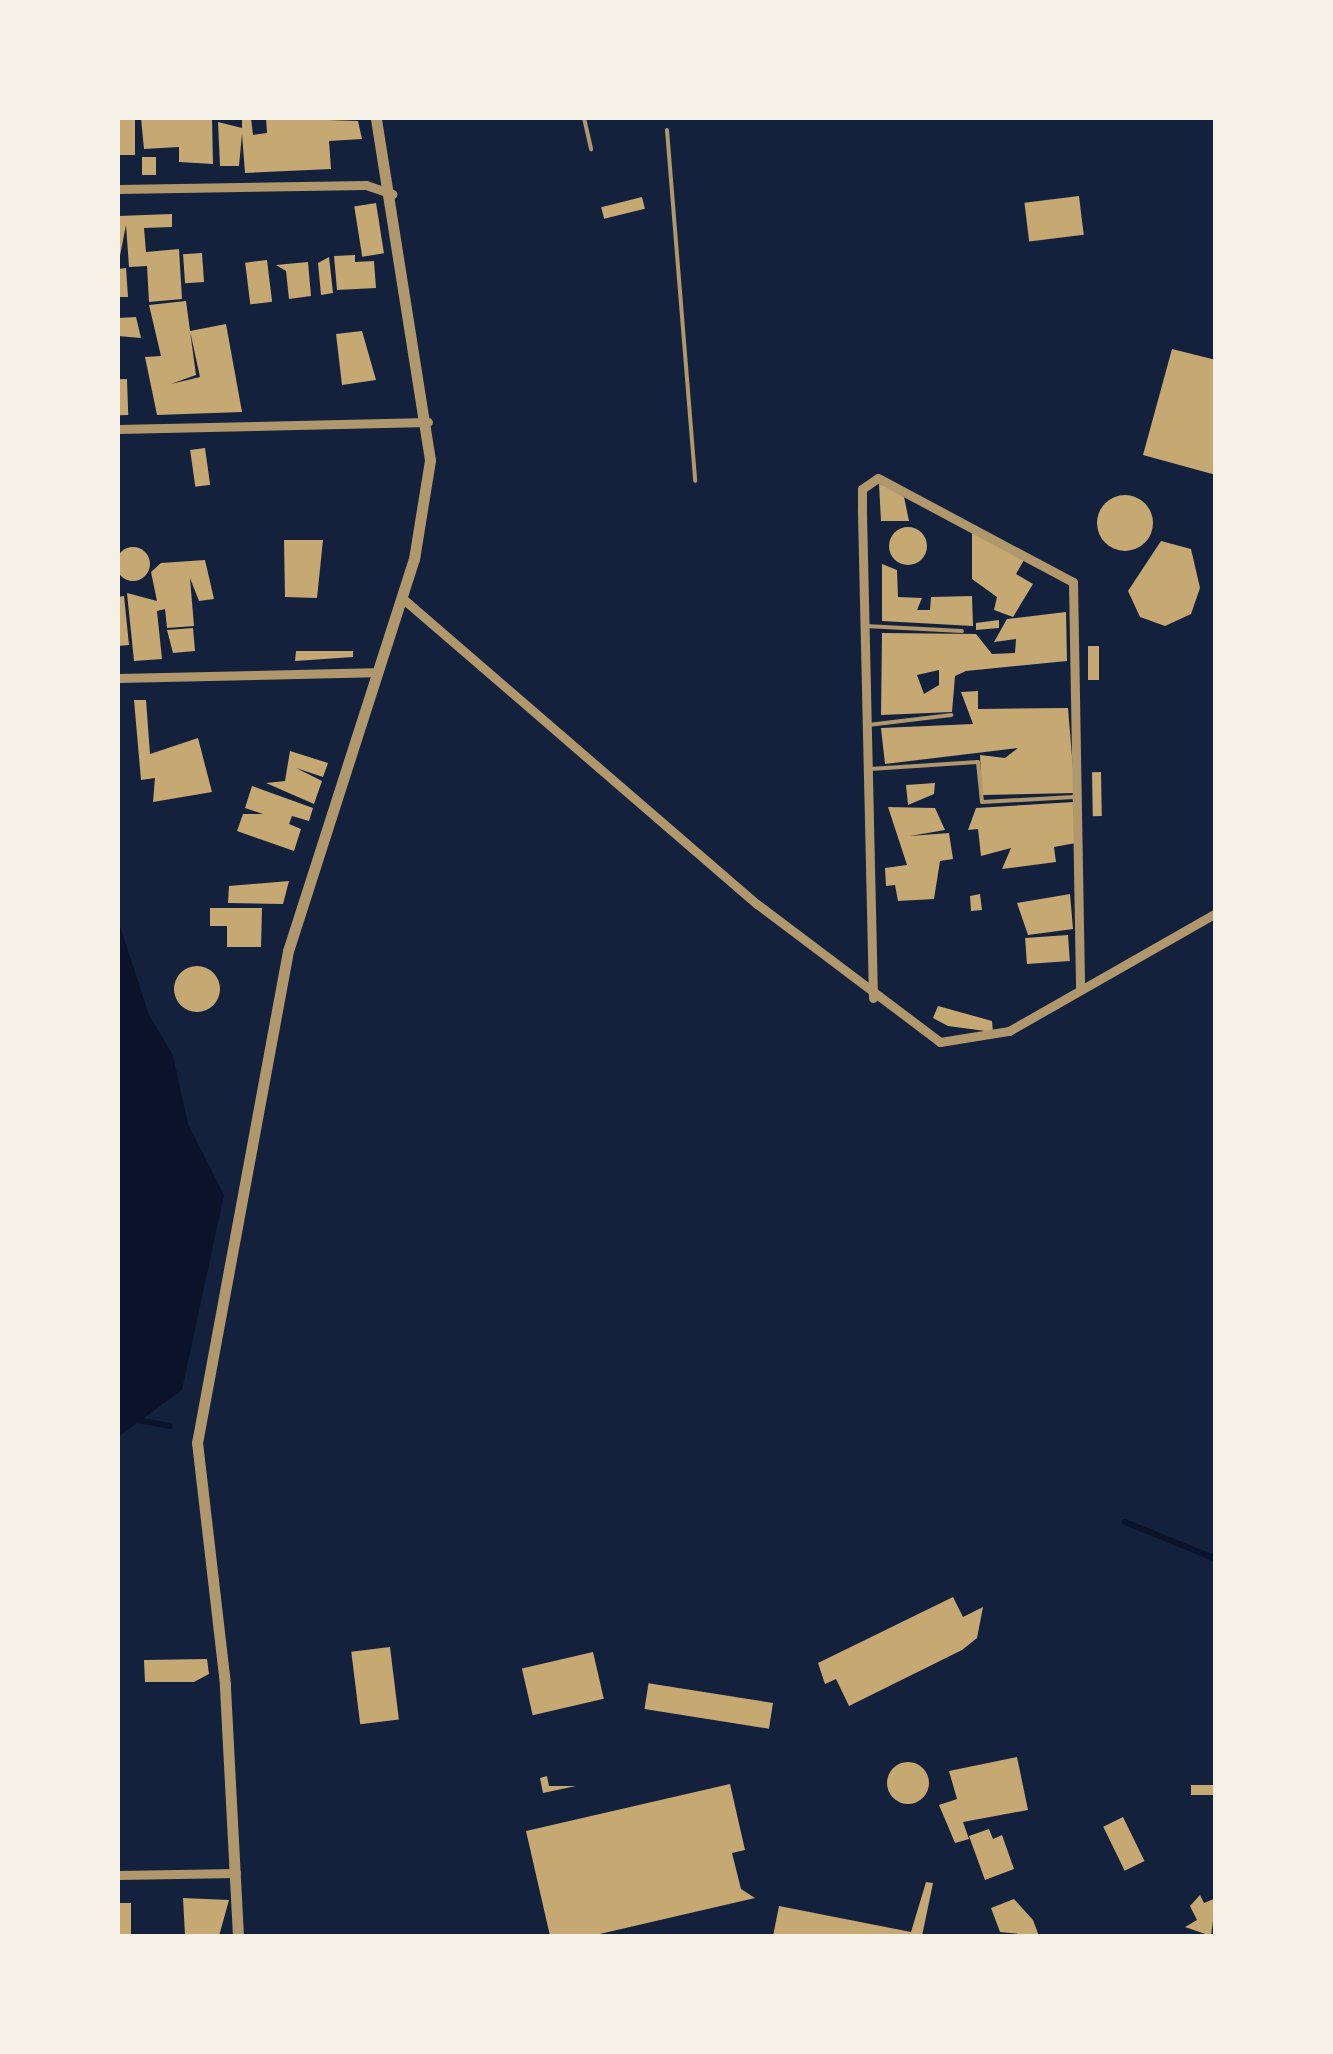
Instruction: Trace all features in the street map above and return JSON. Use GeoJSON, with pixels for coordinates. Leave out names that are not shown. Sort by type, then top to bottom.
{"type":"FeatureCollection","features":[{"type":"Feature","properties":{"kind":"street"},"geometry":{"type":"LineString","coordinates":[[238,1936],[236,1873],[197,1443],[288,951],[424,514],[428,422],[376,118]]}},
{"type":"Feature","properties":{"kind":"street"},"geometry":{"type":"LineString","coordinates":[[366,186],[388,176]]}},
{"type":"Feature","properties":{"kind":"street"},"geometry":{"type":"LineString","coordinates":[[118,189],[366,186],[392,194]]}},
{"type":"Feature","properties":{"kind":"street"},"geometry":{"type":"LineString","coordinates":[[118,429],[428,422]]}},
{"type":"Feature","properties":{"kind":"street"},"geometry":{"type":"LineString","coordinates":[[873,998],[862,489],[872,479],[923,494],[1066,576],[1075,596],[1080,990]]}},
{"type":"Feature","properties":{"kind":"street"},"geometry":{"type":"LineString","coordinates":[[401,597],[873,998],[955,1046],[1009,1031],[1216,914]]}},
{"type":"Feature","properties":{"kind":"street"},"geometry":{"type":"LineString","coordinates":[[118,678],[373,672]]}},
{"type":"Feature","properties":{"kind":"street"},"geometry":{"type":"LineString","coordinates":[[118,1875],[236,1873]]}},
{"type":"Feature","properties":{"kind":"lane"},"geometry":{"type":"LineString","coordinates":[[584,118],[590,149]]}},
{"type":"Feature","properties":{"kind":"lane"},"geometry":{"type":"LineString","coordinates":[[667,130],[694,481]]}},
{"type":"Feature","properties":{"kind":"lane"},"geometry":{"type":"LineString","coordinates":[[865,626],[962,631]]}},
{"type":"Feature","properties":{"kind":"lane"},"geometry":{"type":"LineString","coordinates":[[868,725],[950,715]]}},
{"type":"Feature","properties":{"kind":"lane"},"geometry":{"type":"LineString","coordinates":[[870,769],[978,762],[982,802],[1079,797]]}},
{"type":"Feature","properties":{"kind":"water"},"geometry":{"type":"Polygon","coordinates":[[[118,920],[149,1015],[173,1055],[188,1124],[224,1195],[182,1390],[118,1437],[118,920]]]}},
{"type":"Feature","properties":{"kind":"building"},"geometry":{"type":"Polygon","coordinates":[[[118,118],[135,118],[135,155],[118,155],[118,118]]]}},
{"type":"Feature","properties":{"kind":"building"},"geometry":{"type":"Polygon","coordinates":[[[141,118],[212,118],[213,164],[179,162],[179,147],[144,149],[141,118]]]}},
{"type":"Feature","properties":{"kind":"building"},"geometry":{"type":"Polygon","coordinates":[[[242,118],[251,118],[253,135],[267,133],[266,118],[358,121],[362,139],[329,141],[331,169],[245,173],[242,134],[239,166],[220,166],[218,122],[242,128],[242,118]]]}},
{"type":"Feature","properties":{"kind":"building"},"geometry":{"type":"Polygon","coordinates":[[[142,157],[156,157],[156,175],[142,175],[142,157]]]}},
{"type":"Feature","properties":{"kind":"building"},"geometry":{"type":"Polygon","coordinates":[[[1079,196],[1084,235],[1029,241],[1024,203],[1079,196]]]}},
{"type":"Feature","properties":{"kind":"building"},"geometry":{"type":"Polygon","coordinates":[[[642,197],[645,209],[604,219],[601,207],[642,197]]]}},
{"type":"Feature","properties":{"kind":"building"},"geometry":{"type":"Polygon","coordinates":[[[376,203],[384,253],[362,257],[354,206],[376,203]]]}},
{"type":"Feature","properties":{"kind":"building"},"geometry":{"type":"Polygon","coordinates":[[[172,214],[172,227],[144,228],[146,252],[179,249],[182,299],[149,302],[147,266],[129,267],[126,225],[118,266],[118,216],[172,214]]]}},
{"type":"Feature","properties":{"kind":"building"},"geometry":{"type":"Polygon","coordinates":[[[202,253],[204,282],[185,283],[183,254],[202,253]]]}},
{"type":"Feature","properties":{"kind":"building"},"geometry":{"type":"Polygon","coordinates":[[[355,255],[355,262],[374,261],[376,288],[337,290],[334,256],[355,255]]]}},
{"type":"Feature","properties":{"kind":"building"},"geometry":{"type":"Polygon","coordinates":[[[329,257],[333,293],[321,295],[318,263],[329,257]]]}},
{"type":"Feature","properties":{"kind":"building"},"geometry":{"type":"Polygon","coordinates":[[[267,260],[272,302],[250,304],[245,263],[267,260]]]}},
{"type":"Feature","properties":{"kind":"building"},"geometry":{"type":"Polygon","coordinates":[[[308,262],[311,296],[289,299],[286,271],[276,265],[308,262]]]}},
{"type":"Feature","properties":{"kind":"building"},"geometry":{"type":"Polygon","coordinates":[[[126,268],[128,297],[118,297],[118,269],[126,268]]]}},
{"type":"Feature","properties":{"kind":"building"},"geometry":{"type":"Polygon","coordinates":[[[186,301],[190,331],[226,324],[242,412],[157,415],[145,357],[161,356],[149,305],[186,301]],[[190,332],[196,375],[171,384],[200,377],[190,332]]]}},
{"type":"Feature","properties":{"kind":"building"},"geometry":{"type":"Polygon","coordinates":[[[136,317],[141,338],[118,336],[118,318],[136,317]]]}},
{"type":"Feature","properties":{"kind":"building"},"geometry":{"type":"Polygon","coordinates":[[[362,331],[376,380],[342,385],[336,334],[362,331]]]}},
{"type":"Feature","properties":{"kind":"building"},"geometry":{"type":"Polygon","coordinates":[[[1172,349],[1216,360],[1216,475],[1143,455],[1172,349]]]}},
{"type":"Feature","properties":{"kind":"building"},"geometry":{"type":"Polygon","coordinates":[[[118,379],[127,379],[128,415],[119,415],[118,379]]]}},
{"type":"Feature","properties":{"kind":"building"},"geometry":{"type":"Polygon","coordinates":[[[205,448],[210,485],[195,487],[190,450],[205,448]]]}},
{"type":"Feature","properties":{"kind":"building"},"geometry":{"type":"Polygon","coordinates":[[[879,484],[903,492],[909,521],[881,521],[879,484]]]}},
{"type":"Feature","properties":{"kind":"building"},"geometry":{"type":"Polygon","coordinates":[[[1125,495],[1144,504],[1153,523],[1144,542],[1125,551],[1106,542],[1097,523],[1106,504],[1125,495]]]}},
{"type":"Feature","properties":{"kind":"building"},"geometry":{"type":"Polygon","coordinates":[[[908,527],[922,532],[927,546],[922,560],[908,565],[894,560],[889,546],[894,532],[908,527]]]}},
{"type":"Feature","properties":{"kind":"building"},"geometry":{"type":"Polygon","coordinates":[[[972,531],[1024,560],[1016,574],[1033,584],[1013,617],[994,610],[997,597],[972,579],[972,531]]]}},
{"type":"Feature","properties":{"kind":"building"},"geometry":{"type":"Polygon","coordinates":[[[284,540],[323,540],[317,598],[285,597],[284,540]]]}},
{"type":"Feature","properties":{"kind":"building"},"geometry":{"type":"Polygon","coordinates":[[[1161,541],[1191,549],[1200,588],[1191,614],[1165,626],[1140,617],[1128,591],[1161,541]]]}},
{"type":"Feature","properties":{"kind":"building"},"geometry":{"type":"Polygon","coordinates":[[[133,547],[145,552],[150,564],[145,576],[133,581],[121,576],[116,564],[121,552],[133,547]]]}},
{"type":"Feature","properties":{"kind":"building"},"geometry":{"type":"Polygon","coordinates":[[[205,560],[214,599],[199,601],[190,578],[194,626],[167,628],[165,609],[157,611],[162,659],[134,661],[127,593],[157,601],[151,572],[161,563],[205,560]]]}},
{"type":"Feature","properties":{"kind":"building"},"geometry":{"type":"Polygon","coordinates":[[[882,564],[897,570],[898,597],[922,598],[917,610],[930,610],[931,597],[972,596],[973,626],[882,621],[882,564]]]}},
{"type":"Feature","properties":{"kind":"building"},"geometry":{"type":"Polygon","coordinates":[[[124,596],[129,645],[118,646],[118,597],[124,596]]]}},
{"type":"Feature","properties":{"kind":"building"},"geometry":{"type":"Polygon","coordinates":[[[1066,612],[1067,661],[966,671],[955,676],[952,712],[881,715],[882,633],[976,634],[992,654],[1015,653],[1016,639],[994,642],[1007,619],[1066,612]],[[939,670],[917,675],[924,694],[939,685],[939,670]]]}},
{"type":"Feature","properties":{"kind":"building"},"geometry":{"type":"Polygon","coordinates":[[[999,620],[999,628],[976,630],[976,623],[999,620]]]}},
{"type":"Feature","properties":{"kind":"building"},"geometry":{"type":"Polygon","coordinates":[[[193,628],[195,651],[173,653],[167,630],[193,628]]]}},
{"type":"Feature","properties":{"kind":"building"},"geometry":{"type":"Polygon","coordinates":[[[1088,646],[1099,646],[1099,680],[1088,680],[1088,646]]]}},
{"type":"Feature","properties":{"kind":"building"},"geometry":{"type":"Polygon","coordinates":[[[296,651],[353,651],[353,657],[295,661],[296,651]]]}},
{"type":"Feature","properties":{"kind":"building"},"geometry":{"type":"Polygon","coordinates":[[[978,691],[978,709],[1068,708],[1075,793],[982,795],[980,755],[1005,758],[1018,748],[885,764],[881,728],[973,724],[961,692],[978,691]]]}},
{"type":"Feature","properties":{"kind":"building"},"geometry":{"type":"Polygon","coordinates":[[[134,700],[146,700],[150,754],[198,738],[212,792],[153,802],[155,778],[141,780],[134,700]]]}},
{"type":"Feature","properties":{"kind":"building"},"geometry":{"type":"Polygon","coordinates":[[[290,751],[328,763],[323,777],[296,768],[322,781],[314,804],[266,783],[285,781],[290,751]]]}},
{"type":"Feature","properties":{"kind":"building"},"geometry":{"type":"Polygon","coordinates":[[[1092,772],[1101,772],[1102,816],[1093,816],[1092,772]]]}},
{"type":"Feature","properties":{"kind":"building"},"geometry":{"type":"Polygon","coordinates":[[[935,783],[934,794],[908,805],[906,785],[935,783]]]}},
{"type":"Feature","properties":{"kind":"building"},"geometry":{"type":"Polygon","coordinates":[[[252,786],[313,808],[309,821],[292,816],[289,824],[301,829],[294,851],[237,831],[243,814],[263,814],[245,808],[252,786]]]}},
{"type":"Feature","properties":{"kind":"building"},"geometry":{"type":"Polygon","coordinates":[[[1074,802],[1076,843],[1054,847],[1056,862],[1002,869],[1011,848],[981,856],[978,829],[968,830],[976,808],[1074,802]]]}},
{"type":"Feature","properties":{"kind":"building"},"geometry":{"type":"Polygon","coordinates":[[[888,807],[935,808],[945,830],[910,836],[949,833],[953,859],[940,861],[934,899],[898,901],[895,885],[886,886],[885,868],[907,865],[888,807]]]}},
{"type":"Feature","properties":{"kind":"building"},"geometry":{"type":"Polygon","coordinates":[[[289,881],[283,904],[228,903],[229,886],[289,881]]]}},
{"type":"Feature","properties":{"kind":"building"},"geometry":{"type":"Polygon","coordinates":[[[980,894],[982,910],[971,911],[970,896],[980,894]]]}},
{"type":"Feature","properties":{"kind":"building"},"geometry":{"type":"Polygon","coordinates":[[[1070,894],[1073,929],[1028,935],[1017,903],[1070,894]]]}},
{"type":"Feature","properties":{"kind":"building"},"geometry":{"type":"Polygon","coordinates":[[[210,908],[262,908],[261,947],[227,947],[227,926],[210,926],[210,908]]]}},
{"type":"Feature","properties":{"kind":"building"},"geometry":{"type":"Polygon","coordinates":[[[1068,935],[1070,961],[1027,964],[1025,938],[1068,935]]]}},
{"type":"Feature","properties":{"kind":"building"},"geometry":{"type":"Polygon","coordinates":[[[197,966],[213,973],[220,989],[213,1005],[197,1012],[181,1005],[174,989],[181,973],[197,966]]]}},
{"type":"Feature","properties":{"kind":"building"},"geometry":{"type":"Polygon","coordinates":[[[938,1006],[992,1021],[993,1032],[948,1026],[933,1018],[938,1006]]]}},
{"type":"Feature","properties":{"kind":"building"},"geometry":{"type":"Polygon","coordinates":[[[953,1597],[963,1617],[983,1607],[977,1638],[962,1650],[849,1706],[836,1679],[825,1684],[818,1663],[953,1597]]]}},
{"type":"Feature","properties":{"kind":"building"},"geometry":{"type":"Polygon","coordinates":[[[390,1647],[399,1719],[360,1724],[351,1652],[390,1647]]]}},
{"type":"Feature","properties":{"kind":"building"},"geometry":{"type":"Polygon","coordinates":[[[593,1652],[604,1699],[533,1715],[522,1668],[593,1652]]]}},
{"type":"Feature","properties":{"kind":"building"},"geometry":{"type":"Polygon","coordinates":[[[207,1659],[209,1674],[194,1682],[145,1682],[144,1660],[207,1659]]]}},
{"type":"Feature","properties":{"kind":"building"},"geometry":{"type":"Polygon","coordinates":[[[649,1683],[773,1703],[769,1729],[644,1709],[649,1683]]]}},
{"type":"Feature","properties":{"kind":"building"},"geometry":{"type":"Polygon","coordinates":[[[1017,1757],[1028,1810],[963,1822],[969,1839],[955,1843],[939,1805],[957,1799],[949,1771],[1017,1757]]]}},
{"type":"Feature","properties":{"kind":"building"},"geometry":{"type":"Polygon","coordinates":[[[908,1762],[923,1768],[929,1783],[923,1798],[908,1804],[893,1798],[887,1783],[893,1768],[908,1762]]]}},
{"type":"Feature","properties":{"kind":"building"},"geometry":{"type":"Polygon","coordinates":[[[547,1776],[549,1786],[576,1786],[543,1793],[540,1778],[547,1776]]]}},
{"type":"Feature","properties":{"kind":"building"},"geometry":{"type":"Polygon","coordinates":[[[730,1784],[745,1850],[732,1853],[741,1889],[755,1898],[591,1936],[550,1936],[526,1831],[730,1784]]]}},
{"type":"Feature","properties":{"kind":"building"},"geometry":{"type":"Polygon","coordinates":[[[1191,1785],[1216,1785],[1216,1795],[1191,1795],[1191,1785]]]}},
{"type":"Feature","properties":{"kind":"building"},"geometry":{"type":"Polygon","coordinates":[[[1123,1817],[1144,1861],[1125,1871],[1103,1827],[1123,1817]]]}},
{"type":"Feature","properties":{"kind":"building"},"geometry":{"type":"Polygon","coordinates":[[[989,1829],[993,1839],[1002,1835],[1014,1869],[985,1880],[969,1836],[989,1829]]]}},
{"type":"Feature","properties":{"kind":"building"},"geometry":{"type":"Polygon","coordinates":[[[926,1882],[933,1883],[922,1936],[773,1936],[779,1906],[911,1932],[926,1882]]]}},
{"type":"Feature","properties":{"kind":"building"},"geometry":{"type":"Polygon","coordinates":[[[1200,1895],[1204,1903],[1216,1898],[1211,1936],[1185,1927],[1197,1920],[1190,1906],[1200,1895]]]}},
{"type":"Feature","properties":{"kind":"building"},"geometry":{"type":"Polygon","coordinates":[[[183,1898],[229,1900],[219,1936],[185,1935],[183,1898]]]}},
{"type":"Feature","properties":{"kind":"building"},"geometry":{"type":"Polygon","coordinates":[[[1014,1899],[1033,1920],[1039,1936],[1000,1932],[991,1908],[1014,1899]]]}},
{"type":"Feature","properties":{"kind":"building"},"geometry":{"type":"Polygon","coordinates":[[[118,1903],[131,1903],[131,1936],[118,1936],[118,1903]]]}},
{"type":"Feature","properties":{"kind":"waterway"},"geometry":{"type":"LineString","coordinates":[[136,1420],[169,1426]]}},
{"type":"Feature","properties":{"kind":"waterway"},"geometry":{"type":"LineString","coordinates":[[1125,1522],[1216,1559]]}}]}
